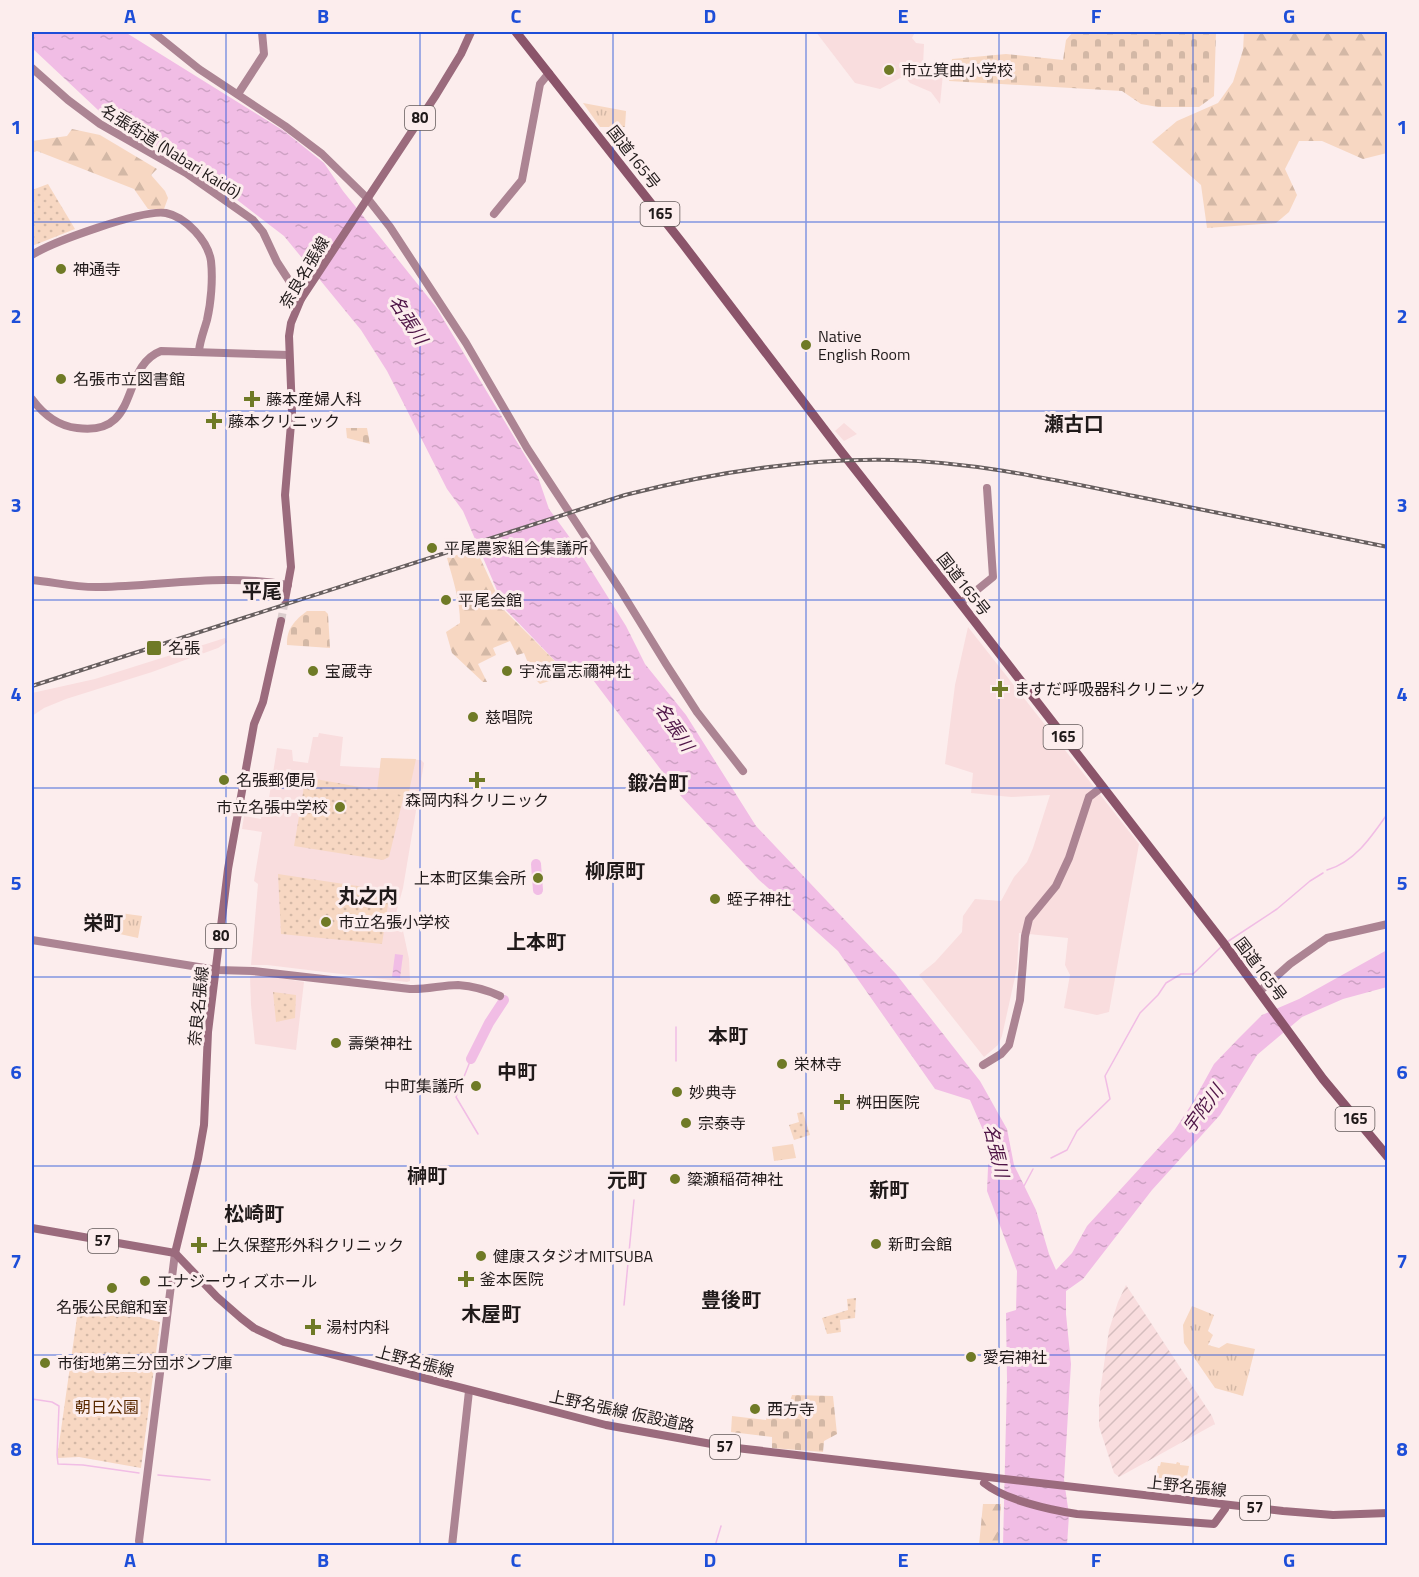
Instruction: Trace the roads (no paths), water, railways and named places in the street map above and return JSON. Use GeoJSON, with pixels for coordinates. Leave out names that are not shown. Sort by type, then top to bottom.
{"type":"FeatureCollection","features":[{"type":"Feature","properties":{"kind":"highway","name":"国道165号"},"geometry":{"type":"LineString","coordinates":[[516,32],[683,244],[1263,995],[1323,1080],[1388,1157]]}},
{"type":"Feature","properties":{"kind":"main road","name":"奈良名張線"},"geometry":{"type":"LineString","coordinates":[[285,600],[291,567],[285,495],[292,412],[289,355],[291,323],[301,300],[461,54],[471,32]]}},
{"type":"Feature","properties":{"kind":"main road","name":"奈良名張線"},"geometry":{"type":"LineString","coordinates":[[175,1253],[204,1125],[208,1032],[228,869],[254,724],[263,702],[281,621]]}},
{"type":"Feature","properties":{"kind":"main road","name":"57"},"geometry":{"type":"LineString","coordinates":[[32,1228],[175,1253]]}},
{"type":"Feature","properties":{"kind":"main road","name":"上野名張線"},"geometry":{"type":"LineString","coordinates":[[175,1253],[217,1297],[241,1318],[273,1338],[469,1391]]}},
{"type":"Feature","properties":{"kind":"main road","name":"上野名張線 仮設道路"},"geometry":{"type":"LineString","coordinates":[[469,1391],[612,1426],[728,1447],[985,1480],[994,1491],[1039,1506],[1077,1514],[1214,1524],[1224,1509]]}},
{"type":"Feature","properties":{"kind":"main road","name":"上野名張線"},"geometry":{"type":"LineString","coordinates":[[985,1480],[1303,1513],[1333,1515],[1388,1513]]}},
{"type":"Feature","properties":{"kind":"street"},"geometry":{"type":"LineString","coordinates":[[153,32],[199,69],[322,154],[390,227],[466,344],[539,468],[621,591],[687,697],[742,771]]}},
{"type":"Feature","properties":{"kind":"street"},"geometry":{"type":"LineString","coordinates":[[238,94],[264,54],[262,32]]}},
{"type":"Feature","properties":{"kind":"street","name":"名張街道 (Nabari Kaidō)"},"geometry":{"type":"LineString","coordinates":[[32,68],[68,100],[100,123],[186,173],[253,220],[301,300]]}},
{"type":"Feature","properties":{"kind":"street"},"geometry":{"type":"LineString","coordinates":[[494,214],[522,180],[540,84],[549,73]]}},
{"type":"Feature","properties":{"kind":"street"},"geometry":{"type":"LineString","coordinates":[[32,255],[59,241],[140,216],[163,213],[180,219],[200,238],[211,260],[208,313],[199,351]]}},
{"type":"Feature","properties":{"kind":"street"},"geometry":{"type":"LineString","coordinates":[[32,399],[48,416],[59,422],[78,428],[99,428],[111,422],[124,409],[140,368],[145,360],[155,353],[165,350],[289,355]]}},
{"type":"Feature","properties":{"kind":"street"},"geometry":{"type":"LineString","coordinates":[[961,603],[993,578],[987,488]]}},
{"type":"Feature","properties":{"kind":"street"},"geometry":{"type":"LineString","coordinates":[[32,579],[97,587],[229,579],[264,580],[288,585]]}},
{"type":"Feature","properties":{"kind":"street"},"geometry":{"type":"LineString","coordinates":[[983,1065],[1009,1046],[1020,1000],[1025,936],[1029,919],[1056,886],[1064,870],[1089,797],[1102,787]]}},
{"type":"Feature","properties":{"kind":"street"},"geometry":{"type":"LineString","coordinates":[[1263,995],[1290,964],[1327,938],[1388,924]]}},
{"type":"Feature","properties":{"kind":"street"},"geometry":{"type":"LineString","coordinates":[[32,940],[217,970],[253,970],[410,989],[457,985],[500,996]]}},
{"type":"Feature","properties":{"kind":"street"},"geometry":{"type":"LineString","coordinates":[[140,1545],[175,1253]]}},
{"type":"Feature","properties":{"kind":"street"},"geometry":{"type":"LineString","coordinates":[[452,1545],[469,1391]]}},
{"type":"Feature","properties":{"kind":"water"},"geometry":{"type":"Polygon","coordinates":[[[32,32],[125,32],[284,131],[324,163],[343,191],[436,307],[538,477],[549,509],[576,546],[626,626],[645,664],[686,715],[756,826],[896,974],[980,1081],[1007,1129],[1014,1165],[1036,1210],[1056,1270],[1072,1253],[1087,1226],[1174,1131],[1214,1064],[1262,1015],[1299,999],[1387,950],[1387,987],[1343,999],[1302,1017],[1257,1055],[1220,1115],[1152,1190],[1083,1279],[1066,1291],[1071,1364],[1064,1480],[1069,1515],[1067,1545],[1003,1545],[1007,1380],[1006,1313],[1016,1310],[1017,1271],[987,1191],[989,1144],[970,1100],[935,1089],[838,951],[758,879],[680,795],[581,664],[560,666],[505,609],[463,511],[447,489],[387,371],[361,330],[284,236],[210,179],[114,125],[32,48],[32,32]]]}},
{"type":"Feature","properties":{"kind":"water"},"geometry":{"type":"Polygon","coordinates":[[[395,954],[403,955],[400,978],[392,977],[395,954]]]}},
{"type":"Feature","properties":{"kind":"waterway"},"geometry":{"type":"LineString","coordinates":[[1327,870],[1354,855],[1388,813]]}},
{"type":"Feature","properties":{"kind":"waterway"},"geometry":{"type":"LineString","coordinates":[[536,864],[538,890]]}},
{"type":"Feature","properties":{"kind":"waterway"},"geometry":{"type":"LineString","coordinates":[[1227,942],[1277,909],[1323,873]]}},
{"type":"Feature","properties":{"kind":"waterway"},"geometry":{"type":"LineString","coordinates":[[1051,1158],[1067,1150],[1077,1131],[1110,1099],[1105,1076],[1140,1013],[1158,995],[1166,983],[1181,974],[1193,974],[1221,947]]}},
{"type":"Feature","properties":{"kind":"waterway"},"geometry":{"type":"LineString","coordinates":[[471,1059],[489,1023],[504,1000]]}},
{"type":"Feature","properties":{"kind":"waterway"},"geometry":{"type":"LineString","coordinates":[[676,1027],[676,1061]]}},
{"type":"Feature","properties":{"kind":"waterway"},"geometry":{"type":"LineString","coordinates":[[471,1059],[456,1097],[478,1134]]}},
{"type":"Feature","properties":{"kind":"waterway"},"geometry":{"type":"LineString","coordinates":[[1024,1186],[1033,1169]]}},
{"type":"Feature","properties":{"kind":"waterway"},"geometry":{"type":"LineString","coordinates":[[624,1305],[634,1200]]}},
{"type":"Feature","properties":{"kind":"waterway"},"geometry":{"type":"LineString","coordinates":[[32,1399],[52,1402],[59,1406],[58,1464],[139,1473]]}},
{"type":"Feature","properties":{"kind":"waterway"},"geometry":{"type":"LineString","coordinates":[[158,1475],[210,1480]]}},
{"type":"Feature","properties":{"kind":"waterway"},"geometry":{"type":"LineString","coordinates":[[715,1546],[721,1526]]}},
{"type":"Feature","properties":{"kind":"tunnel"},"geometry":{"type":"LineString","coordinates":[[281,621],[285,600]]}},
{"type":"Feature","properties":{"kind":"railway"},"geometry":{"type":"LineString","coordinates":[[32,686],[625,495],[691,480],[792,464],[893,460],[984,468],[1388,547]]}},
{"type":"Feature","properties":{"kind":"place","name":"市立箕曲小学校"},"geometry":{"type":"Point","coordinates":[889,70]}},
{"type":"Feature","properties":{"kind":"place","name":"神通寺"},"geometry":{"type":"Point","coordinates":[61,269]}},
{"type":"Feature","properties":{"kind":"place","name":"Native English Room"},"geometry":{"type":"Point","coordinates":[806,345]}},
{"type":"Feature","properties":{"kind":"place","name":"名張市立図書館"},"geometry":{"type":"Point","coordinates":[61,379]}},
{"type":"Feature","properties":{"kind":"place","name":"藤本産婦人科"},"geometry":{"type":"Point","coordinates":[252,399]}},
{"type":"Feature","properties":{"kind":"place","name":"藤本クリニック"},"geometry":{"type":"Point","coordinates":[214,421]}},
{"type":"Feature","properties":{"kind":"place","name":"平尾農家組合集議所"},"geometry":{"type":"Point","coordinates":[432,548]}},
{"type":"Feature","properties":{"kind":"place","name":"平尾会館"},"geometry":{"type":"Point","coordinates":[446,600]}},
{"type":"Feature","properties":{"kind":"place","name":"名張"},"geometry":{"type":"Point","coordinates":[154,648]}},
{"type":"Feature","properties":{"kind":"place","name":"宝蔵寺"},"geometry":{"type":"Point","coordinates":[313,671]}},
{"type":"Feature","properties":{"kind":"place","name":"宇流冨志禰神社"},"geometry":{"type":"Point","coordinates":[507,671]}},
{"type":"Feature","properties":{"kind":"place","name":"ますだ呼吸器科クリニック"},"geometry":{"type":"Point","coordinates":[1000,689]}},
{"type":"Feature","properties":{"kind":"place","name":"慈唱院"},"geometry":{"type":"Point","coordinates":[473,717]}},
{"type":"Feature","properties":{"kind":"place","name":"名張郵便局"},"geometry":{"type":"Point","coordinates":[224,780]}},
{"type":"Feature","properties":{"kind":"place","name":"森岡内科クリニック"},"geometry":{"type":"Point","coordinates":[477,780]}},
{"type":"Feature","properties":{"kind":"place","name":"市立名張中学校"},"geometry":{"type":"Point","coordinates":[340,807]}},
{"type":"Feature","properties":{"kind":"place","name":"上本町区集会所"},"geometry":{"type":"Point","coordinates":[538,878]}},
{"type":"Feature","properties":{"kind":"place","name":"蛭子神社"},"geometry":{"type":"Point","coordinates":[715,899]}},
{"type":"Feature","properties":{"kind":"place","name":"市立名張小学校"},"geometry":{"type":"Point","coordinates":[326,922]}},
{"type":"Feature","properties":{"kind":"place","name":"壽榮神社"},"geometry":{"type":"Point","coordinates":[336,1043]}},
{"type":"Feature","properties":{"kind":"place","name":"栄林寺"},"geometry":{"type":"Point","coordinates":[782,1064]}},
{"type":"Feature","properties":{"kind":"place","name":"中町集議所"},"geometry":{"type":"Point","coordinates":[476,1086]}},
{"type":"Feature","properties":{"kind":"place","name":"妙典寺"},"geometry":{"type":"Point","coordinates":[677,1092]}},
{"type":"Feature","properties":{"kind":"place","name":"桝田医院"},"geometry":{"type":"Point","coordinates":[842,1102]}},
{"type":"Feature","properties":{"kind":"place","name":"宗泰寺"},"geometry":{"type":"Point","coordinates":[686,1123]}},
{"type":"Feature","properties":{"kind":"place","name":"簗瀬稲荷神社"},"geometry":{"type":"Point","coordinates":[675,1179]}},
{"type":"Feature","properties":{"kind":"place","name":"新町会館"},"geometry":{"type":"Point","coordinates":[876,1244]}},
{"type":"Feature","properties":{"kind":"place","name":"上久保整形外科クリニック"},"geometry":{"type":"Point","coordinates":[199,1245]}},
{"type":"Feature","properties":{"kind":"place","name":"健康スタジオMITSUBA"},"geometry":{"type":"Point","coordinates":[481,1256]}},
{"type":"Feature","properties":{"kind":"place","name":"釜本医院"},"geometry":{"type":"Point","coordinates":[466,1279]}},
{"type":"Feature","properties":{"kind":"place","name":"エナジーウィズホール"},"geometry":{"type":"Point","coordinates":[145,1281]}},
{"type":"Feature","properties":{"kind":"place","name":"名張公民館和室"},"geometry":{"type":"Point","coordinates":[112,1288]}},
{"type":"Feature","properties":{"kind":"place","name":"湯村内科"},"geometry":{"type":"Point","coordinates":[313,1327]}},
{"type":"Feature","properties":{"kind":"place","name":"愛宕神社"},"geometry":{"type":"Point","coordinates":[971,1357]}},
{"type":"Feature","properties":{"kind":"place","name":"市街地第三分団ポンプ庫"},"geometry":{"type":"Point","coordinates":[45,1363]}},
{"type":"Feature","properties":{"kind":"place","name":"西方寺"},"geometry":{"type":"Point","coordinates":[755,1409]}},
{"type":"Feature","properties":{"kind":"district","name":"瀬古口"},"geometry":{"type":"Point","coordinates":[1074,424]}},
{"type":"Feature","properties":{"kind":"district","name":"平尾"},"geometry":{"type":"Point","coordinates":[262,591]}},
{"type":"Feature","properties":{"kind":"district","name":"鍛冶町"},"geometry":{"type":"Point","coordinates":[658,783]}},
{"type":"Feature","properties":{"kind":"district","name":"柳原町"},"geometry":{"type":"Point","coordinates":[615,871]}},
{"type":"Feature","properties":{"kind":"district","name":"丸之内"},"geometry":{"type":"Point","coordinates":[368,896]}},
{"type":"Feature","properties":{"kind":"district","name":"栄町"},"geometry":{"type":"Point","coordinates":[103,923]}},
{"type":"Feature","properties":{"kind":"district","name":"上本町"},"geometry":{"type":"Point","coordinates":[536,942]}},
{"type":"Feature","properties":{"kind":"district","name":"本町"},"geometry":{"type":"Point","coordinates":[728,1036]}},
{"type":"Feature","properties":{"kind":"district","name":"中町"},"geometry":{"type":"Point","coordinates":[517,1072]}},
{"type":"Feature","properties":{"kind":"district","name":"榊町"},"geometry":{"type":"Point","coordinates":[427,1176]}},
{"type":"Feature","properties":{"kind":"district","name":"元町"},"geometry":{"type":"Point","coordinates":[627,1180]}},
{"type":"Feature","properties":{"kind":"district","name":"新町"},"geometry":{"type":"Point","coordinates":[889,1190]}},
{"type":"Feature","properties":{"kind":"district","name":"松崎町"},"geometry":{"type":"Point","coordinates":[254,1214]}},
{"type":"Feature","properties":{"kind":"district","name":"豊後町"},"geometry":{"type":"Point","coordinates":[731,1300]}},
{"type":"Feature","properties":{"kind":"district","name":"木屋町"},"geometry":{"type":"Point","coordinates":[491,1314]}},
{"type":"Feature","properties":{"kind":"water label","name":"名張川"},"geometry":{"type":"Point","coordinates":[408,320]}},
{"type":"Feature","properties":{"kind":"water label","name":"名張川"},"geometry":{"type":"Point","coordinates":[674,727]}},
{"type":"Feature","properties":{"kind":"water label","name":"宇陀川"},"geometry":{"type":"Point","coordinates":[1203,1109]}},
{"type":"Feature","properties":{"kind":"water label","name":"名張川"},"geometry":{"type":"Point","coordinates":[996,1151]}},
{"type":"Feature","properties":{"kind":"park label","name":"朝日公園"},"geometry":{"type":"Point","coordinates":[107,1407]}}]}
